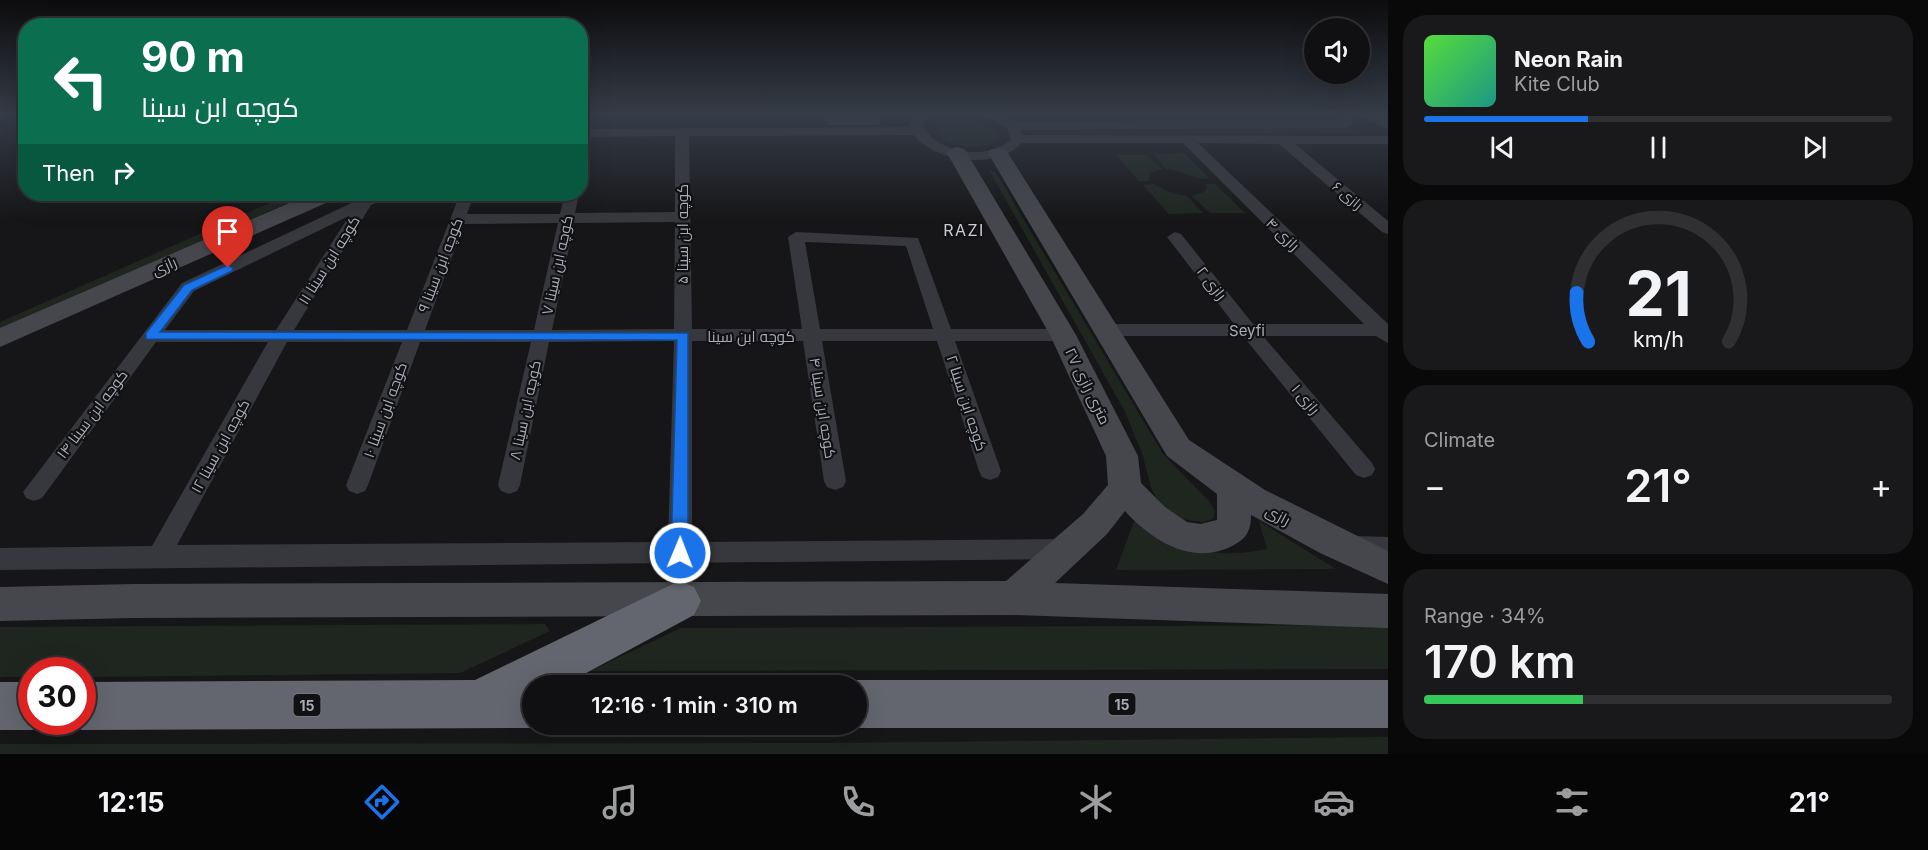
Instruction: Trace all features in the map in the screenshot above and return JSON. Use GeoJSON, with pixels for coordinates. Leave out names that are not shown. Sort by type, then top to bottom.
{"type":"FeatureCollection","features":[{"type":"Feature","properties":{"kind":"highway"},"geometry":{"type":"LineString","coordinates":[[480,704],[679,601]]}},
{"type":"Feature","properties":{"kind":"highway","name":"15"},"geometry":{"type":"LineString","coordinates":[[96,706],[522,704]]}},
{"type":"Feature","properties":{"kind":"highway","name":"15"},"geometry":{"type":"LineString","coordinates":[[867,704],[1388,704]]}},
{"type":"Feature","properties":{"kind":"highway"},"geometry":{"type":"LineString","coordinates":[[0,706],[18,706]]}},
{"type":"Feature","properties":{"kind":"street","name":"کوچه ابن سینا ۵"},"geometry":{"type":"LineString","coordinates":[[680,553],[683,336],[682,150]]}},
{"type":"Feature","properties":{"kind":"street"},"geometry":{"type":"LineString","coordinates":[[949,150],[957,153],[968,150]]}},
{"type":"Feature","properties":{"kind":"street"},"geometry":{"type":"LineString","coordinates":[[1014,150],[1106,330]]}},
{"type":"Feature","properties":{"kind":"street","name":"رازی ۴"},"geometry":{"type":"LineString","coordinates":[[1198,150],[1386,332]]}},
{"type":"Feature","properties":{"kind":"street","name":"رازی ۶"},"geometry":{"type":"LineString","coordinates":[[1295,150],[1380,216],[1388,229]]}},
{"type":"Feature","properties":{"kind":"street","name":"۲۷ متری رازی"},"geometry":{"type":"LineString","coordinates":[[957,153],[1063,335],[1122,456],[1125,488]]}},
{"type":"Feature","properties":{"kind":"street","name":"رازی"},"geometry":{"type":"LineString","coordinates":[[0,317],[264,201]]}},
{"type":"Feature","properties":{"kind":"street","name":"رازی"},"geometry":{"type":"LineString","coordinates":[[0,338],[311,201]]}},
{"type":"Feature","properties":{"kind":"street","name":"کوچه ابن سینا ۹"},"geometry":{"type":"LineString","coordinates":[[412,336],[464,201]]}},
{"type":"Feature","properties":{"kind":"street","name":"کوچه ابن سینا ۷"},"geometry":{"type":"LineString","coordinates":[[541,336],[570,201]]}},
{"type":"Feature","properties":{"kind":"street","name":"کوچه ابن سینا ۱۱"},"geometry":{"type":"LineString","coordinates":[[281,336],[365,202]]}},
{"type":"Feature","properties":{"kind":"street","name":"کوچه ابن سینا ۱۴"},"geometry":{"type":"LineString","coordinates":[[34,492],[188,287],[365,202]]}},
{"type":"Feature","properties":{"kind":"street"},"geometry":{"type":"LineString","coordinates":[[458,219],[682,217]]}},
{"type":"Feature","properties":{"kind":"street","name":"کوچه ابن سینا ۴"},"geometry":{"type":"LineString","coordinates":[[835,481],[796,237],[912,242]]}},
{"type":"Feature","properties":{"kind":"street","name":"رازی ۲"},"geometry":{"type":"LineString","coordinates":[[1176,237],[1248,330]]}},
{"type":"Feature","properties":{"kind":"street","name":"کوچه ابن سینا ۲"},"geometry":{"type":"LineString","coordinates":[[912,242],[990,471]]}},
{"type":"Feature","properties":{"kind":"street","name":"Seyfi"},"geometry":{"type":"LineString","coordinates":[[1106,330],[1386,332]]}},
{"type":"Feature","properties":{"kind":"street","name":"رازی"},"geometry":{"type":"LineString","coordinates":[[1106,330],[1178,448],[1233,489],[1388,568]]}},
{"type":"Feature","properties":{"kind":"street","name":"رازی ۱"},"geometry":{"type":"LineString","coordinates":[[1248,330],[1364,469]]}},
{"type":"Feature","properties":{"kind":"street","name":"کوچه ابن سینا"},"geometry":{"type":"LineString","coordinates":[[150,336],[1063,335]]}},
{"type":"Feature","properties":{"kind":"street","name":"کوچه ابن سینا ۱۲"},"geometry":{"type":"LineString","coordinates":[[159,556],[281,336]]}},
{"type":"Feature","properties":{"kind":"street","name":"کوچه ابن سینا ۱۰"},"geometry":{"type":"LineString","coordinates":[[357,485],[412,336]]}},
{"type":"Feature","properties":{"kind":"street","name":"کوچه ابن سینا ۸"},"geometry":{"type":"LineString","coordinates":[[509,484],[541,336]]}},
{"type":"Feature","properties":{"kind":"street"},"geometry":{"type":"LineString","coordinates":[[1013,598],[1095,525],[1125,488],[1160,525],[1188,537],[1215,538],[1234,527],[1233,489]]}},
{"type":"Feature","properties":{"kind":"street"},"geometry":{"type":"LineString","coordinates":[[1341,546],[1388,547]]}},
{"type":"Feature","properties":{"kind":"street"},"geometry":{"type":"LineString","coordinates":[[0,559],[1067,549]]}},
{"type":"Feature","properties":{"kind":"street"},"geometry":{"type":"LineString","coordinates":[[0,604],[134,601],[679,601],[1013,598],[1388,611]]}},
{"type":"Feature","properties":{"kind":"shaded area"},"geometry":{"type":"Polygon","coordinates":[[[1184,153],[1210,179],[1166,169],[1154,154],[1184,153]]]}},
{"type":"Feature","properties":{"kind":"shaded area"},"geometry":{"type":"Polygon","coordinates":[[[1116,155],[1147,155],[1162,169],[1150,173],[1149,181],[1139,181],[1116,155]]]}},
{"type":"Feature","properties":{"kind":"shaded area"},"geometry":{"type":"Polygon","coordinates":[[[989,170],[996,173],[1163,454],[1209,501],[1215,511],[1213,519],[1203,522],[1181,519],[1159,504],[1151,487],[1142,453],[1124,410],[989,170]]]}},
{"type":"Feature","properties":{"kind":"shaded area"},"geometry":{"type":"Polygon","coordinates":[[[1153,184],[1169,192],[1187,196],[1203,213],[1169,214],[1143,185],[1153,184]]]}},
{"type":"Feature","properties":{"kind":"shaded area"},"geometry":{"type":"Polygon","coordinates":[[[1205,184],[1215,184],[1245,213],[1210,213],[1192,196],[1204,192],[1207,187],[1205,184]]]}},
{"type":"Feature","properties":{"kind":"shaded area"},"geometry":{"type":"Polygon","coordinates":[[[274,201],[292,201],[0,330],[0,322],[274,201]]]}},
{"type":"Feature","properties":{"kind":"shaded area"},"geometry":{"type":"Polygon","coordinates":[[[1135,519],[1184,544],[1212,552],[1228,553],[1267,549],[1259,521],[1336,569],[1116,570],[1135,519]]]}},
{"type":"Feature","properties":{"kind":"shaded area"},"geometry":{"type":"Polygon","coordinates":[[[545,624],[550,631],[460,673],[96,677],[96,657],[18,657],[18,677],[0,677],[0,627],[545,624]]]}},
{"type":"Feature","properties":{"kind":"shaded area"},"geometry":{"type":"Polygon","coordinates":[[[1388,625],[1388,669],[590,671],[681,628],[1388,625]]]}},
{"type":"Feature","properties":{"kind":"shaded area"},"geometry":{"type":"Polygon","coordinates":[[[1388,737],[1388,754],[0,754],[0,744],[828,743],[1388,737]]]}},
{"type":"Feature","properties":{"kind":"district","name":"RAZI"},"geometry":{"type":"Point","coordinates":[964,230]}},
{"type":"Feature","properties":{"kind":"route"},"geometry":{"type":"LineString","coordinates":[[228,268],[188,287],[150,336],[683,336],[680,553]]}}]}
